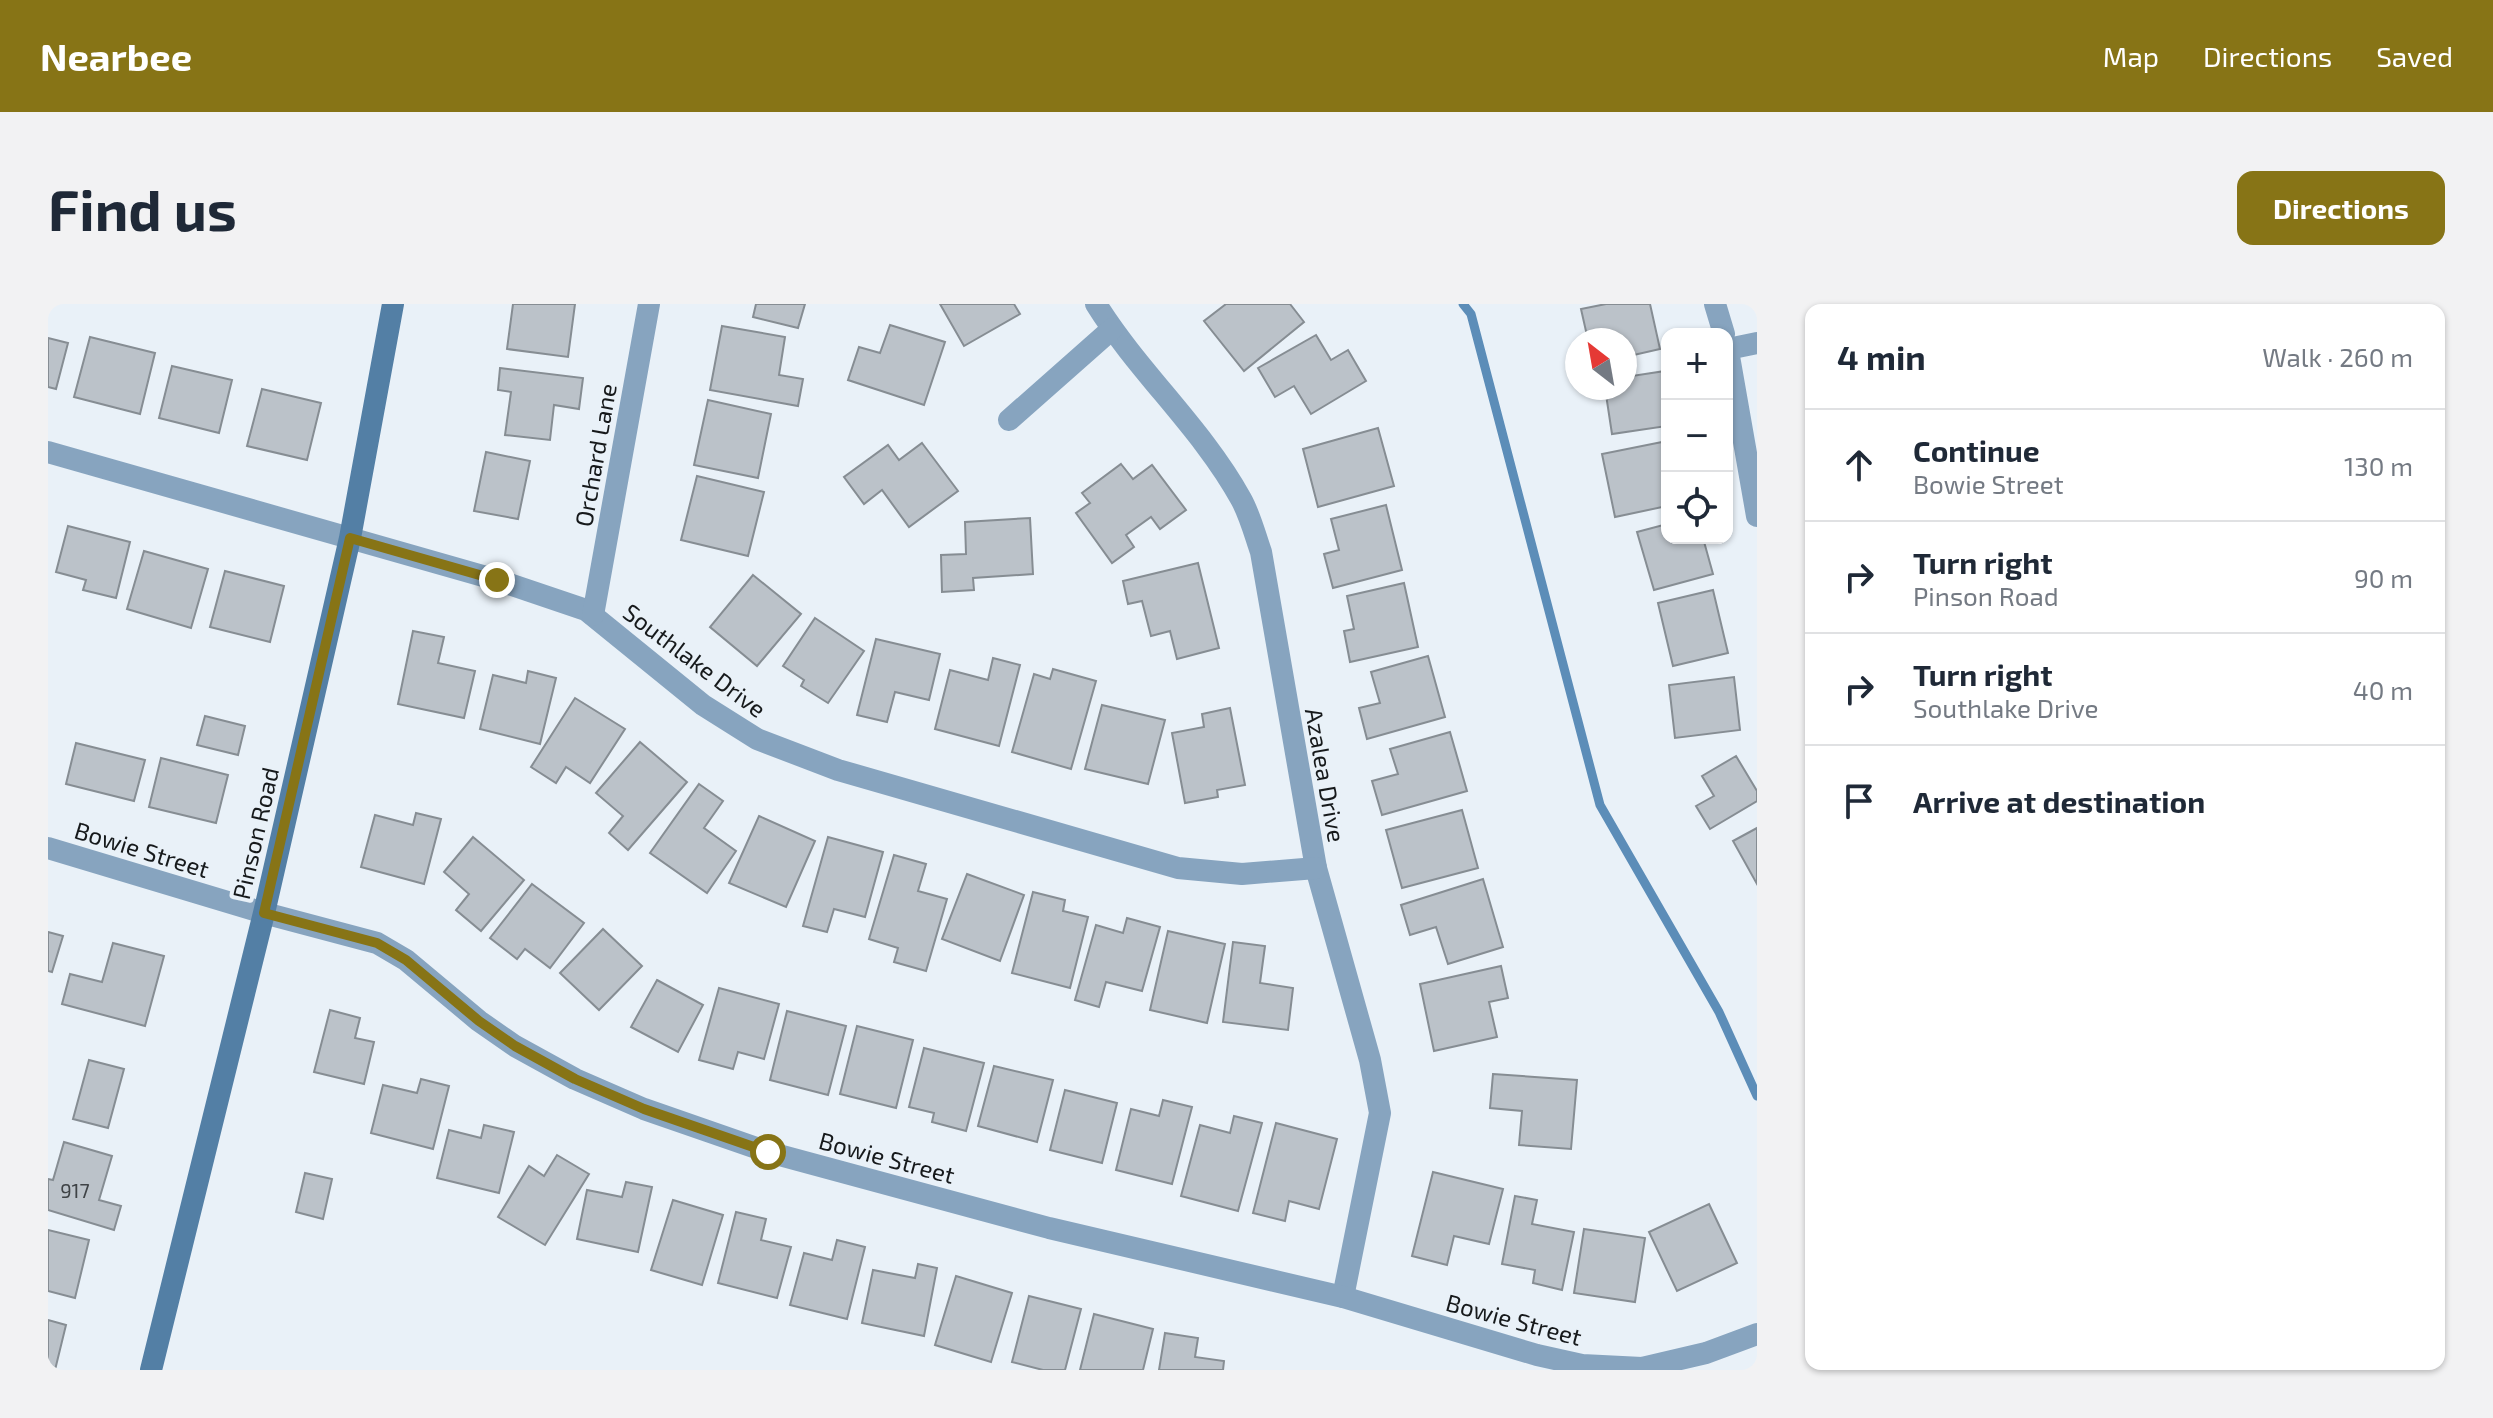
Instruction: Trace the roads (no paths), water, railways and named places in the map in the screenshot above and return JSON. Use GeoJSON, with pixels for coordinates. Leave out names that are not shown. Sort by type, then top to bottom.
{"type":"FeatureCollection","features":[{"type":"Feature","properties":{"kind":"main road","name":"Pinson Road"},"geometry":{"type":"LineString","coordinates":[[151,1370],[264,913],[350,538],[393,304]]}},
{"type":"Feature","properties":{"kind":"street","name":"Orchard Lane"},"geometry":{"type":"LineString","coordinates":[[593,615],[649,304]]}},
{"type":"Feature","properties":{"kind":"street","name":"Azalea Drive"},"geometry":{"type":"LineString","coordinates":[[1096,304],[1112,329],[1215,458],[1242,502],[1261,552],[1316,868],[1370,1060],[1380,1113],[1343,1297]]}},
{"type":"Feature","properties":{"kind":"street"},"geometry":{"type":"LineString","coordinates":[[1715,304],[1722,328]]}},
{"type":"Feature","properties":{"kind":"street"},"geometry":{"type":"LineString","coordinates":[[1009,420],[1112,329]]}},
{"type":"Feature","properties":{"kind":"street"},"geometry":{"type":"LineString","coordinates":[[1733,342],[1757,343]]}},
{"type":"Feature","properties":{"kind":"street"},"geometry":{"type":"LineString","coordinates":[[1733,381],[1757,516]]}},
{"type":"Feature","properties":{"kind":"street","name":"Southlake Drive"},"geometry":{"type":"LineString","coordinates":[[48,452],[497,580],[586,610],[703,705],[757,739],[838,770],[1178,868],[1242,874],[1316,868]]}},
{"type":"Feature","properties":{"kind":"street","name":"Bowie Street"},"geometry":{"type":"LineString","coordinates":[[48,848],[264,913],[377,943],[406,960],[479,1021],[515,1046],[575,1079],[768,1152],[1049,1228],[1343,1297],[1537,1355],[1582,1365],[1642,1368],[1706,1353],[1757,1334]]}},
{"type":"Feature","properties":{"kind":"waterway"},"geometry":{"type":"LineString","coordinates":[[1463,304],[1471,314],[1600,805],[1719,1012],[1757,1096]]}}]}
